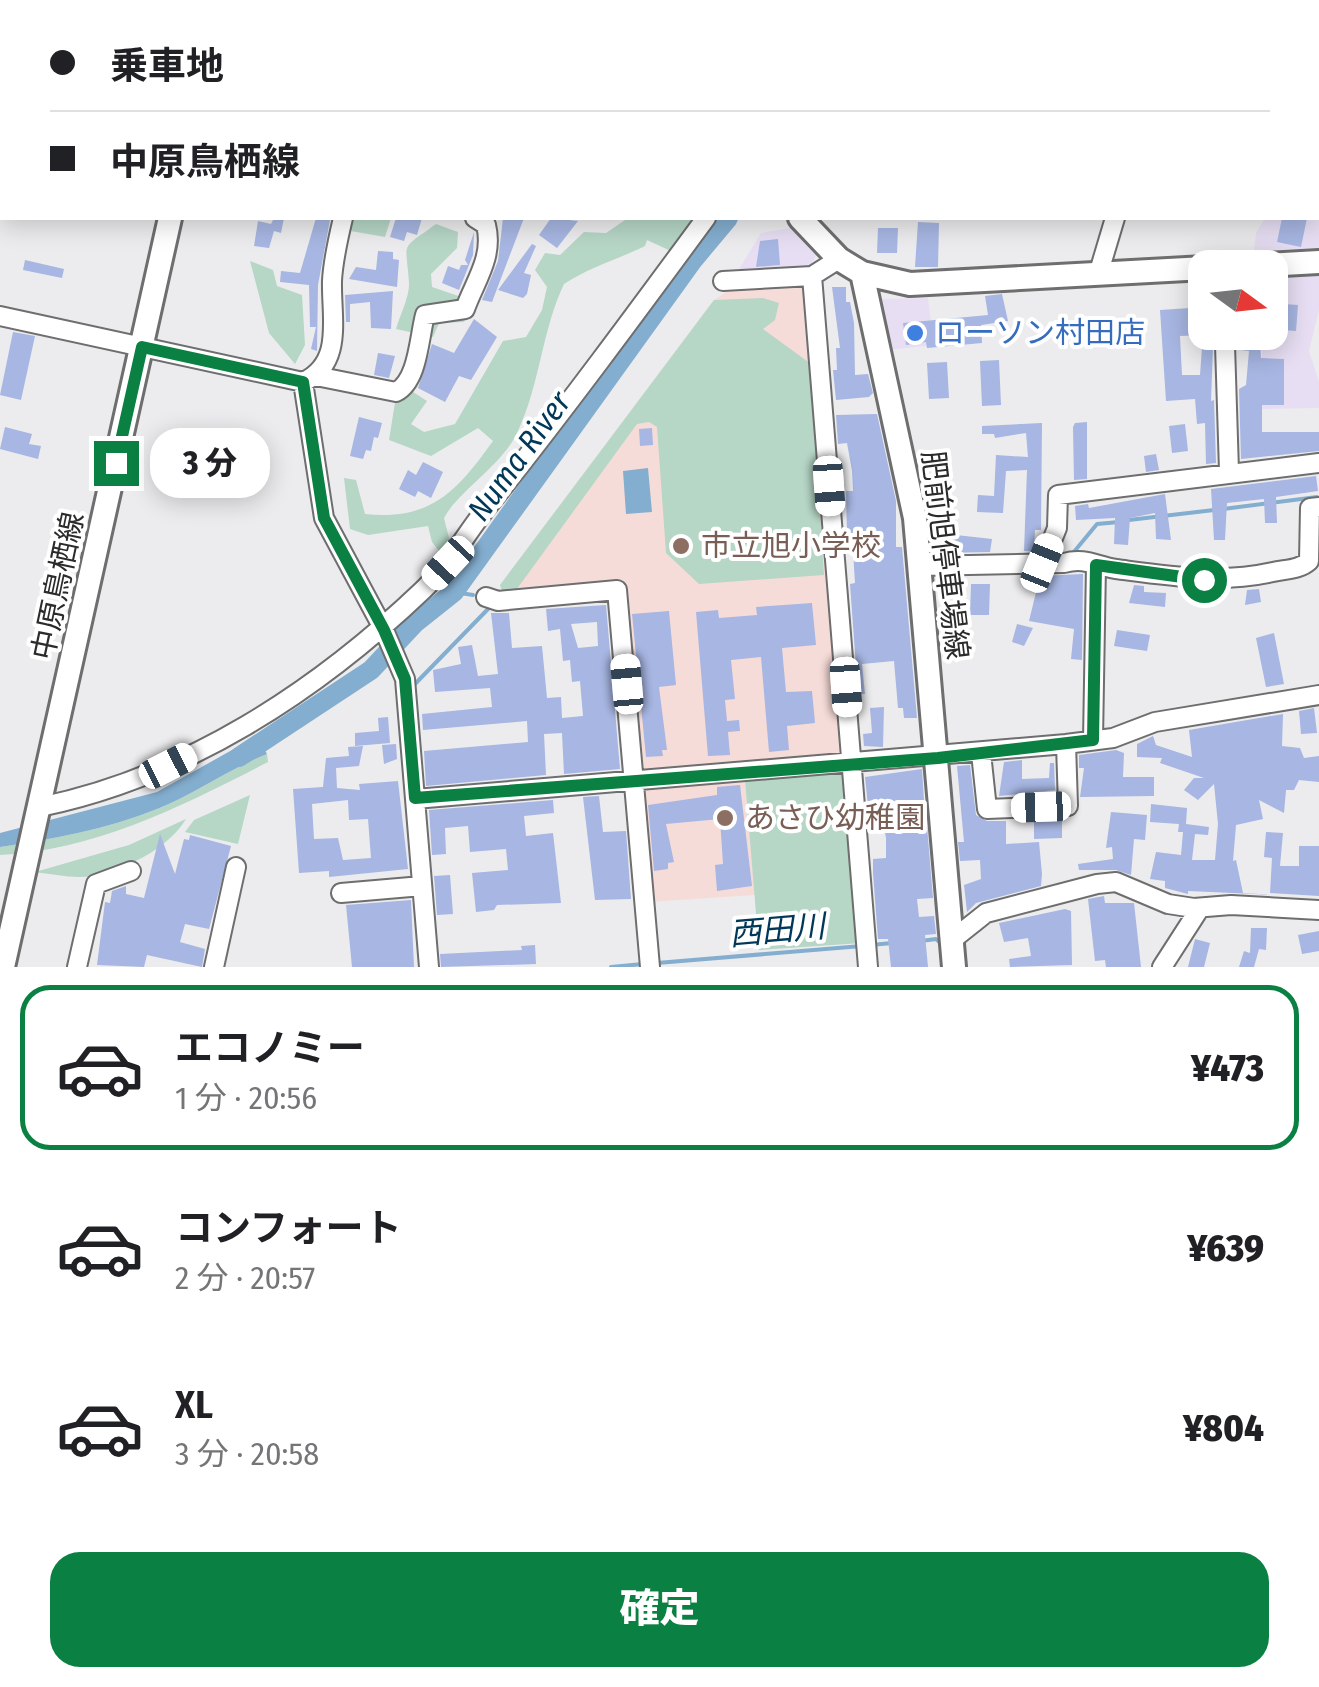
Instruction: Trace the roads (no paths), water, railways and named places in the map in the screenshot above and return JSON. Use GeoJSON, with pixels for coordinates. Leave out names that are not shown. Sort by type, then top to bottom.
{"type":"FeatureCollection","features":[{"type":"Feature","properties":{"kind":"main road","name":"中原鳥栖線"},"geometry":{"type":"LineString","coordinates":[[3,967],[170,220]]}},
{"type":"Feature","properties":{"kind":"main road"},"geometry":{"type":"LineString","coordinates":[[802,220],[838,259],[862,273],[910,284],[1188,269]]}},
{"type":"Feature","properties":{"kind":"main road"},"geometry":{"type":"LineString","coordinates":[[1288,264],[1319,262]]}},
{"type":"Feature","properties":{"kind":"main road","name":"肥前旭停車場線"},"geometry":{"type":"LineString","coordinates":[[862,273],[902,444],[920,566],[954,967]]}},
{"type":"Feature","properties":{"kind":"street"},"geometry":{"type":"LineString","coordinates":[[343,220],[332,284],[335,331],[328,358],[309,379],[324,518],[383,627],[405,679],[429,967]]}},
{"type":"Feature","properties":{"kind":"street"},"geometry":{"type":"LineString","coordinates":[[0,316],[142,347],[396,392],[411,377],[425,315],[464,309],[481,275],[490,238],[486,225],[477,220]]}},
{"type":"Feature","properties":{"kind":"street"},"geometry":{"type":"LineString","coordinates":[[470,544],[705,220]]}},
{"type":"Feature","properties":{"kind":"street"},"geometry":{"type":"LineString","coordinates":[[1098,274],[1114,220]]}},
{"type":"Feature","properties":{"kind":"street"},"geometry":{"type":"LineString","coordinates":[[723,281],[812,276],[838,259]]}},
{"type":"Feature","properties":{"kind":"street"},"geometry":{"type":"LineString","coordinates":[[812,276],[867,953]]}},
{"type":"Feature","properties":{"kind":"street"},"geometry":{"type":"LineString","coordinates":[[1225,350],[1229,471]]}},
{"type":"Feature","properties":{"kind":"street"},"geometry":{"type":"LineString","coordinates":[[1042,563],[1057,528],[1058,495],[1319,462]]}},
{"type":"Feature","properties":{"kind":"street"},"geometry":{"type":"LineString","coordinates":[[40,807],[125,785],[230,736],[312,682],[383,627],[448,563],[466,533],[524,465]]}},
{"type":"Feature","properties":{"kind":"street"},"geometry":{"type":"LineString","coordinates":[[920,566],[1080,559],[1096,565],[1204,580],[1301,568],[1309,561],[1310,508],[1319,507]]}},
{"type":"Feature","properties":{"kind":"street"},"geometry":{"type":"LineString","coordinates":[[1093,740],[1096,565]]}},
{"type":"Feature","properties":{"kind":"street"},"geometry":{"type":"LineString","coordinates":[[486,597],[498,601],[617,590],[650,963]]}},
{"type":"Feature","properties":{"kind":"street"},"geometry":{"type":"LineString","coordinates":[[415,798],[938,758],[1066,744],[1114,738],[1155,722],[1319,695]]}},
{"type":"Feature","properties":{"kind":"street"},"geometry":{"type":"LineString","coordinates":[[980,752],[987,809],[1068,806],[1066,744]]}},
{"type":"Feature","properties":{"kind":"street"},"geometry":{"type":"LineString","coordinates":[[214,967],[236,868]]}},
{"type":"Feature","properties":{"kind":"street"},"geometry":{"type":"LineString","coordinates":[[77,967],[96,884],[131,871]]}},
{"type":"Feature","properties":{"kind":"street"},"geometry":{"type":"LineString","coordinates":[[952,940],[986,913],[1116,882],[1168,904],[1319,910]]}},
{"type":"Feature","properties":{"kind":"street"},"geometry":{"type":"LineString","coordinates":[[342,893],[422,886]]}},
{"type":"Feature","properties":{"kind":"street"},"geometry":{"type":"LineString","coordinates":[[1162,967],[1200,908]]}},
{"type":"Feature","properties":{"kind":"water"},"geometry":{"type":"Polygon","coordinates":[[[648,468],[652,512],[626,514],[623,471],[648,468]]]}},
{"type":"Feature","properties":{"kind":"water"},"geometry":{"type":"Polygon","coordinates":[[[257,736],[267,754],[171,803],[100,828],[0,847],[0,833],[157,792],[257,736]]]}},
{"type":"Feature","properties":{"kind":"waterway","name":"Numa River"},"geometry":{"type":"LineString","coordinates":[[239,757],[371,670],[415,623],[454,592],[693,260],[726,220]]}},
{"type":"Feature","properties":{"kind":"waterway"},"geometry":{"type":"LineString","coordinates":[[1223,509],[1317,497]]}},
{"type":"Feature","properties":{"kind":"waterway"},"geometry":{"type":"LineString","coordinates":[[1129,520],[1214,510]]}},
{"type":"Feature","properties":{"kind":"waterway"},"geometry":{"type":"LineString","coordinates":[[1073,553],[1097,524],[1119,522]]}},
{"type":"Feature","properties":{"kind":"waterway"},"geometry":{"type":"LineString","coordinates":[[454,592],[473,595]]}},
{"type":"Feature","properties":{"kind":"waterway"},"geometry":{"type":"LineString","coordinates":[[414,685],[489,608],[496,608]]}},
{"type":"Feature","properties":{"kind":"waterway","name":"西田川"},"geometry":{"type":"LineString","coordinates":[[921,941],[936,939],[944,946]]}},
{"type":"Feature","properties":{"kind":"waterway","name":"西田川"},"geometry":{"type":"LineString","coordinates":[[871,945],[892,943]]}},
{"type":"Feature","properties":{"kind":"waterway","name":"西田川"},"geometry":{"type":"LineString","coordinates":[[657,963],[862,946]]}},
{"type":"Feature","properties":{"kind":"waterway","name":"西田川"},"geometry":{"type":"LineString","coordinates":[[611,967],[643,964]]}},
{"type":"Feature","properties":{"kind":"place","name":"ローソン村田店"},"geometry":{"type":"Point","coordinates":[915,333]}},
{"type":"Feature","properties":{"kind":"place","name":"市立旭小学校"},"geometry":{"type":"Point","coordinates":[681,546]}},
{"type":"Feature","properties":{"kind":"place","name":"あさひ幼稚園"},"geometry":{"type":"Point","coordinates":[725,818]}}]}
